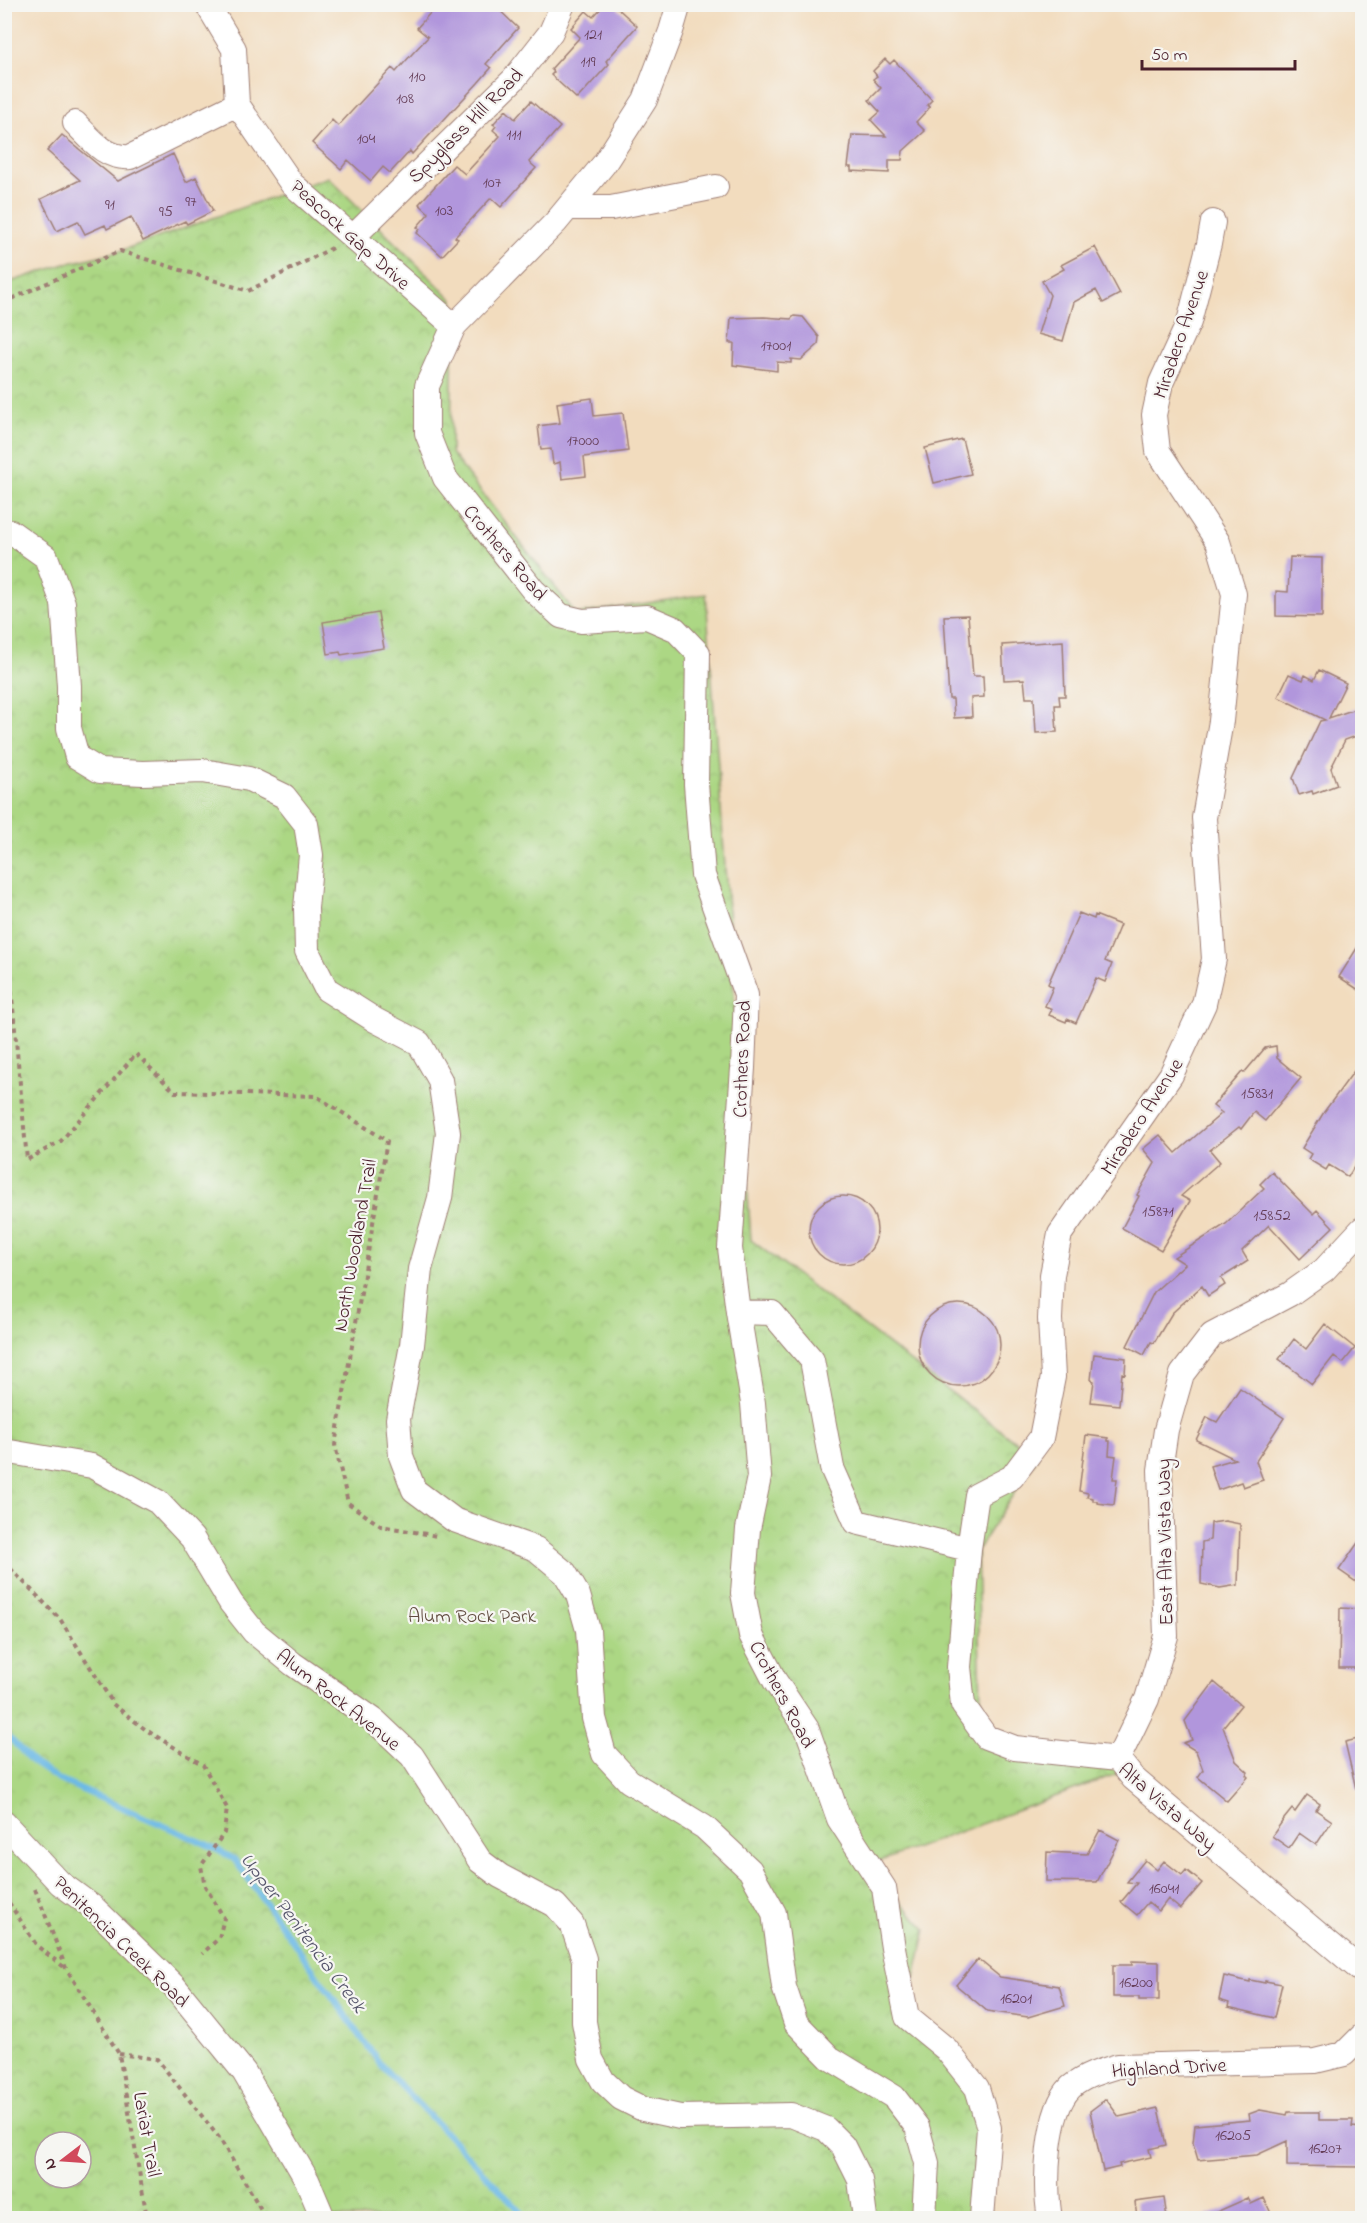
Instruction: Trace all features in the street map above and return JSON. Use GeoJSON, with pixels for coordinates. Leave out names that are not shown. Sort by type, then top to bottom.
{"type":"FeatureCollection","features":[{"type":"Feature","properties":{"kind":"street"},"geometry":{"type":"LineString","coordinates":[[75,123],[111,155],[130,157],[237,104],[234,49],[207,4]]}},
{"type":"Feature","properties":{"kind":"street","name":"Spyglass Hill Road"},"geometry":{"type":"LineString","coordinates":[[354,236],[514,79],[551,32],[563,4]]}},
{"type":"Feature","properties":{"kind":"street","name":"Crothers Road"},"geometry":{"type":"LineString","coordinates":[[679,4],[645,100],[604,164],[556,222],[453,326],[427,386],[427,433],[445,478],[533,590],[561,616],[582,621],[647,617],[675,628],[698,653],[696,784],[703,875],[746,995],[730,1248],[753,1403],[759,1477],[748,1529],[743,1593],[751,1635],[775,1681],[807,1729],[839,1819],[884,1888],[907,2017],[946,2049],[977,2088],[989,2128],[982,2218]]}},
{"type":"Feature","properties":{"kind":"street","name":"Peacock Gap Drive"},"geometry":{"type":"LineString","coordinates":[[237,104],[292,184],[354,236],[453,326]]}},
{"type":"Feature","properties":{"kind":"street"},"geometry":{"type":"LineString","coordinates":[[568,208],[611,208],[716,187]]}},
{"type":"Feature","properties":{"kind":"street","name":"Miradero Avenue"},"geometry":{"type":"LineString","coordinates":[[969,1549],[977,1495],[1012,1477],[1041,1438],[1053,1377],[1050,1319],[1052,1275],[1060,1234],[1172,1075],[1204,1004],[1214,959],[1204,818],[1221,720],[1234,594],[1218,542],[1158,451],[1154,415],[1161,383],[1189,322],[1213,222]]}},
{"type":"Feature","properties":{"kind":"street"},"geometry":{"type":"LineString","coordinates":[[4,531],[11,532],[46,557],[63,603],[69,686],[69,728],[78,758],[100,771],[143,773],[203,771],[249,778],[284,796],[306,824],[311,855],[306,908],[307,951],[326,989],[375,1020],[419,1043],[440,1080],[447,1122],[448,1133],[440,1198],[420,1269],[412,1345],[398,1419],[401,1456],[414,1490],[454,1520],[536,1549],[565,1573],[578,1595],[588,1630],[594,1718],[604,1754],[630,1781],[704,1827],[750,1870],[774,1913],[784,1987],[796,2023],[831,2058],[894,2097],[917,2127],[927,2163],[924,2218]]}},
{"type":"Feature","properties":{"kind":"street","name":"East Alta Vista Way"},"geometry":{"type":"LineString","coordinates":[[1118,1759],[1147,1699],[1166,1636],[1160,1470],[1166,1430],[1182,1374],[1212,1335],[1290,1294],[1324,1270],[1362,1229]]}},
{"type":"Feature","properties":{"kind":"street"},"geometry":{"type":"LineString","coordinates":[[738,1312],[772,1313],[812,1360],[832,1468],[856,1522],[969,1549]]}},
{"type":"Feature","properties":{"kind":"street","name":"Alum Rock Avenue"},"geometry":{"type":"LineString","coordinates":[[4,1451],[92,1466],[158,1502],[192,1539],[231,1603],[254,1632],[293,1664],[375,1721],[412,1756],[480,1861],[500,1876],[555,1905],[572,1924],[584,1959],[584,2022],[591,2059],[603,2081],[621,2098],[643,2109],[680,2117],[791,2115],[826,2128],[843,2146],[860,2180],[866,2218]]}},
{"type":"Feature","properties":{"kind":"street","name":"Alta Vista Way"},"geometry":{"type":"LineString","coordinates":[[969,1549],[959,1667],[963,1705],[986,1737],[1015,1748],[1118,1759],[1133,1779],[1362,1971]]}},
{"type":"Feature","properties":{"kind":"street","name":"Penitencia Creek Road"},"geometry":{"type":"LineString","coordinates":[[4,1823],[60,1883],[94,1908],[174,1986],[244,2073],[307,2180],[323,2218]]}},
{"type":"Feature","properties":{"kind":"street","name":"Highland Drive"},"geometry":{"type":"LineString","coordinates":[[1050,2218],[1048,2146],[1056,2112],[1070,2088],[1092,2074],[1118,2066],[1315,2061],[1344,2054],[1362,2036]]}},
{"type":"Feature","properties":{"kind":"path"},"geometry":{"type":"LineString","coordinates":[[4,302],[120,251],[248,291],[354,236]]}},
{"type":"Feature","properties":{"kind":"path","name":"North Woodland Trail"},"geometry":{"type":"LineString","coordinates":[[4,910],[27,1160],[61,1141],[136,1054],[175,1092],[316,1096],[387,1141],[335,1444],[348,1503],[381,1526],[432,1534],[442,1538]]}},
{"type":"Feature","properties":{"kind":"path"},"geometry":{"type":"LineString","coordinates":[[4,1562],[60,1619],[114,1705],[146,1730],[203,1765],[227,1808],[224,1833],[201,1866],[205,1886],[224,1918],[219,1938],[202,1954]]}},
{"type":"Feature","properties":{"kind":"path"},"geometry":{"type":"LineString","coordinates":[[43,1885],[33,1885],[66,1968],[119,2054],[157,2059],[220,2139],[266,2218]]}},
{"type":"Feature","properties":{"kind":"path"},"geometry":{"type":"LineString","coordinates":[[4,1895],[37,1946],[66,1968]]}},
{"type":"Feature","properties":{"kind":"path","name":"Lariat Trail"},"geometry":{"type":"LineString","coordinates":[[119,2054],[147,2218]]}},
{"type":"Feature","properties":{"kind":"green space","name":"Alum Rock Park"},"geometry":{"type":"Polygon","coordinates":[[[328,177],[453,300],[451,453],[576,614],[706,594],[751,1240],[1037,1458],[977,1550],[981,1705],[991,1730],[1019,1739],[1141,1765],[867,1866],[926,1929],[907,2012],[980,2084],[990,2218],[5,2218],[4,284],[65,264],[120,251],[328,177]]]}},
{"type":"Feature","properties":{"kind":"building"},"geometry":{"type":"Polygon","coordinates":[[[438,4],[493,4],[518,28],[486,64],[491,68],[478,83],[412,154],[410,151],[390,173],[383,167],[371,181],[348,160],[341,169],[312,143],[332,120],[338,126],[392,68],[396,72],[428,37],[417,28],[438,4]]]}},
{"type":"Feature","properties":{"kind":"building"},"geometry":{"type":"Polygon","coordinates":[[[605,4],[613,4],[637,26],[606,61],[609,64],[577,99],[551,75],[554,72],[551,69],[580,37],[571,28],[586,11],[593,17],[605,4]]]}},
{"type":"Feature","properties":{"kind":"building"},"geometry":{"type":"Polygon","coordinates":[[[885,59],[890,64],[894,60],[932,100],[927,105],[930,107],[916,122],[925,131],[903,151],[902,160],[889,160],[889,173],[851,171],[851,167],[848,167],[852,135],[886,136],[871,120],[880,112],[869,100],[881,88],[873,79],[877,76],[873,71],[885,59]]]}},
{"type":"Feature","properties":{"kind":"building"},"geometry":{"type":"Polygon","coordinates":[[[531,101],[560,127],[529,162],[536,168],[501,207],[491,198],[455,237],[458,239],[442,256],[417,233],[420,229],[417,227],[429,213],[419,204],[454,165],[465,174],[500,136],[493,130],[496,126],[493,124],[506,110],[515,119],[531,101]]]}},
{"type":"Feature","properties":{"kind":"building"},"geometry":{"type":"Polygon","coordinates":[[[62,135],[118,181],[173,154],[186,182],[196,177],[213,211],[187,224],[185,221],[143,241],[131,217],[107,229],[105,225],[85,234],[78,221],[57,231],[41,199],[80,180],[47,151],[62,135]]]}},
{"type":"Feature","properties":{"kind":"building"},"geometry":{"type":"Polygon","coordinates":[[[1095,247],[1120,294],[1103,303],[1096,290],[1074,302],[1063,341],[1038,334],[1050,295],[1042,281],[1064,269],[1061,265],[1095,247]]]}},
{"type":"Feature","properties":{"kind":"building"},"geometry":{"type":"Polygon","coordinates":[[[794,316],[803,317],[819,337],[818,345],[801,360],[791,359],[791,363],[777,362],[777,371],[733,365],[734,343],[729,343],[731,318],[791,319],[794,316]]]}},
{"type":"Feature","properties":{"kind":"building"},"geometry":{"type":"Polygon","coordinates":[[[592,398],[594,416],[623,413],[628,451],[584,457],[586,476],[562,479],[560,462],[553,464],[551,449],[541,450],[538,426],[560,423],[557,403],[592,398]]]}},
{"type":"Feature","properties":{"kind":"building"},"geometry":{"type":"Polygon","coordinates":[[[962,439],[971,474],[934,483],[925,448],[962,439]]]}},
{"type":"Feature","properties":{"kind":"building"},"geometry":{"type":"Polygon","coordinates":[[[1290,557],[1322,558],[1322,617],[1276,616],[1276,591],[1288,592],[1290,557]]]}},
{"type":"Feature","properties":{"kind":"building"},"geometry":{"type":"Polygon","coordinates":[[[378,613],[384,648],[341,655],[340,652],[328,654],[323,622],[378,613]]]}},
{"type":"Feature","properties":{"kind":"building"},"geometry":{"type":"Polygon","coordinates":[[[968,615],[973,676],[983,676],[984,697],[971,698],[972,717],[954,718],[953,699],[949,699],[944,616],[968,615]]]}},
{"type":"Feature","properties":{"kind":"building"},"geometry":{"type":"Polygon","coordinates":[[[1063,641],[1065,696],[1059,696],[1060,705],[1055,705],[1057,732],[1036,733],[1034,698],[1026,698],[1024,679],[1004,680],[1002,645],[1063,641]]]}},
{"type":"Feature","properties":{"kind":"building"},"geometry":{"type":"Polygon","coordinates":[[[1319,670],[1346,683],[1329,718],[1358,708],[1362,720],[1362,734],[1345,740],[1331,768],[1337,785],[1313,794],[1312,791],[1299,795],[1293,778],[1320,721],[1325,720],[1278,697],[1289,674],[1303,680],[1305,675],[1314,680],[1319,670]]]}},
{"type":"Feature","properties":{"kind":"building"},"geometry":{"type":"Polygon","coordinates":[[[1079,913],[1094,919],[1095,915],[1120,925],[1105,961],[1112,964],[1105,982],[1096,978],[1076,1023],[1067,1019],[1066,1022],[1049,1015],[1052,1009],[1045,1006],[1053,987],[1048,984],[1079,913]]]}},
{"type":"Feature","properties":{"kind":"building"},"geometry":{"type":"Polygon","coordinates":[[[1362,940],[1362,992],[1339,977],[1362,940]]]}},
{"type":"Feature","properties":{"kind":"building"},"geometry":{"type":"Polygon","coordinates":[[[1276,1046],[1277,1058],[1301,1078],[1265,1121],[1254,1112],[1241,1129],[1239,1127],[1210,1150],[1220,1162],[1181,1196],[1190,1201],[1161,1250],[1122,1228],[1155,1163],[1143,1149],[1160,1135],[1176,1153],[1222,1113],[1213,1106],[1242,1072],[1244,1073],[1265,1048],[1276,1046]]]}},
{"type":"Feature","properties":{"kind":"building"},"geometry":{"type":"Polygon","coordinates":[[[1362,1060],[1362,1154],[1348,1177],[1329,1165],[1326,1170],[1308,1159],[1311,1154],[1302,1148],[1324,1112],[1362,1060]]]}},
{"type":"Feature","properties":{"kind":"building"},"geometry":{"type":"Polygon","coordinates":[[[1272,1172],[1313,1214],[1317,1210],[1333,1227],[1300,1259],[1269,1225],[1242,1251],[1248,1261],[1221,1278],[1225,1285],[1208,1296],[1202,1286],[1172,1313],[1144,1355],[1127,1346],[1154,1292],[1185,1264],[1174,1257],[1226,1224],[1264,1188],[1260,1184],[1272,1172]]]}},
{"type":"Feature","properties":{"kind":"building"},"geometry":{"type":"Polygon","coordinates":[[[843,1196],[856,1199],[867,1206],[874,1217],[877,1230],[874,1243],[867,1254],[856,1261],[843,1264],[830,1261],[819,1254],[812,1243],[809,1230],[812,1217],[819,1206],[830,1199],[843,1196]]]}},
{"type":"Feature","properties":{"kind":"building"},"geometry":{"type":"Polygon","coordinates":[[[959,1304],[975,1307],[988,1316],[997,1329],[1000,1345],[997,1361],[988,1374],[975,1383],[959,1386],[943,1383],[930,1374],[921,1361],[918,1345],[921,1329],[930,1316],[943,1307],[959,1304]]]}},
{"type":"Feature","properties":{"kind":"building"},"geometry":{"type":"Polygon","coordinates":[[[1325,1324],[1355,1348],[1343,1363],[1334,1356],[1312,1384],[1279,1359],[1294,1339],[1306,1349],[1325,1324]]]}},
{"type":"Feature","properties":{"kind":"building"},"geometry":{"type":"Polygon","coordinates":[[[1094,1354],[1126,1358],[1119,1405],[1091,1402],[1094,1354]]]}},
{"type":"Feature","properties":{"kind":"building"},"geometry":{"type":"Polygon","coordinates":[[[1240,1388],[1284,1418],[1256,1461],[1263,1480],[1243,1487],[1241,1482],[1218,1490],[1210,1466],[1235,1459],[1196,1440],[1207,1417],[1217,1422],[1240,1388]]]}},
{"type":"Feature","properties":{"kind":"building"},"geometry":{"type":"Polygon","coordinates":[[[1086,1435],[1108,1438],[1110,1441],[1109,1455],[1116,1456],[1113,1479],[1117,1479],[1114,1505],[1097,1503],[1093,1501],[1093,1498],[1087,1497],[1088,1493],[1079,1491],[1086,1435]]]}},
{"type":"Feature","properties":{"kind":"building"},"geometry":{"type":"Polygon","coordinates":[[[1225,1521],[1240,1524],[1238,1585],[1220,1588],[1201,1584],[1202,1542],[1210,1540],[1211,1523],[1225,1521]]]}},
{"type":"Feature","properties":{"kind":"building"},"geometry":{"type":"Polygon","coordinates":[[[1362,1537],[1362,1586],[1339,1570],[1362,1537]]]}},
{"type":"Feature","properties":{"kind":"building"},"geometry":{"type":"Polygon","coordinates":[[[1340,1608],[1362,1609],[1362,1668],[1339,1668],[1340,1608]]]}},
{"type":"Feature","properties":{"kind":"building"},"geometry":{"type":"Polygon","coordinates":[[[1214,1682],[1241,1705],[1223,1727],[1236,1761],[1248,1772],[1246,1775],[1248,1777],[1227,1801],[1198,1777],[1203,1770],[1196,1751],[1183,1743],[1192,1740],[1185,1721],[1214,1682]]]}},
{"type":"Feature","properties":{"kind":"building"},"geometry":{"type":"Polygon","coordinates":[[[1362,1738],[1362,1788],[1356,1789],[1345,1742],[1362,1738]]]}},
{"type":"Feature","properties":{"kind":"building"},"geometry":{"type":"Polygon","coordinates":[[[1307,1795],[1320,1804],[1316,1810],[1332,1821],[1316,1845],[1299,1833],[1289,1848],[1272,1836],[1292,1809],[1295,1812],[1307,1795]]]}},
{"type":"Feature","properties":{"kind":"building"},"geometry":{"type":"Polygon","coordinates":[[[1100,1830],[1119,1840],[1097,1882],[1046,1881],[1047,1852],[1087,1854],[1100,1830]]]}},
{"type":"Feature","properties":{"kind":"building"},"geometry":{"type":"Polygon","coordinates":[[[1145,1860],[1157,1870],[1164,1861],[1182,1875],[1186,1870],[1202,1883],[1180,1909],[1168,1899],[1159,1911],[1148,1902],[1137,1915],[1121,1902],[1137,1883],[1127,1882],[1145,1860]]]}},
{"type":"Feature","properties":{"kind":"building"},"geometry":{"type":"Polygon","coordinates":[[[978,1959],[1000,1977],[1059,1986],[1065,2006],[1028,2017],[987,2011],[956,1985],[978,1959]]]}},
{"type":"Feature","properties":{"kind":"building"},"geometry":{"type":"Polygon","coordinates":[[[1132,1961],[1159,1962],[1159,2000],[1113,1997],[1113,1965],[1132,1965],[1132,1961]]]}},
{"type":"Feature","properties":{"kind":"building"},"geometry":{"type":"Polygon","coordinates":[[[1224,1976],[1250,1982],[1250,1980],[1282,1984],[1274,2018],[1228,2007],[1229,2003],[1219,2000],[1224,1976]]]}},
{"type":"Feature","properties":{"kind":"building"},"geometry":{"type":"Polygon","coordinates":[[[1106,2099],[1119,2117],[1158,2108],[1166,2145],[1149,2149],[1151,2157],[1119,2164],[1120,2167],[1103,2171],[1090,2111],[1106,2099]]]}},
{"type":"Feature","properties":{"kind":"building"},"geometry":{"type":"Polygon","coordinates":[[[1260,2110],[1287,2115],[1288,2112],[1319,2112],[1319,2120],[1353,2120],[1352,2127],[1362,2128],[1362,2167],[1287,2166],[1287,2141],[1257,2155],[1198,2160],[1193,2143],[1195,2125],[1250,2120],[1249,2114],[1260,2110]]]}},
{"type":"Feature","properties":{"kind":"building"},"geometry":{"type":"Polygon","coordinates":[[[1164,2198],[1167,2218],[1137,2218],[1135,2202],[1164,2198]]]}},
{"type":"Feature","properties":{"kind":"building"},"geometry":{"type":"Polygon","coordinates":[[[1248,2198],[1251,2204],[1264,2198],[1273,2218],[1203,2218],[1248,2198]]]}},
{"type":"Feature","properties":{"kind":"waterway","name":"Upper Penitencia Creek"},"geometry":{"type":"LineString","coordinates":[[4,1732],[32,1762],[59,1780],[206,1844],[234,1859],[381,2065],[527,2218]]}}]}
